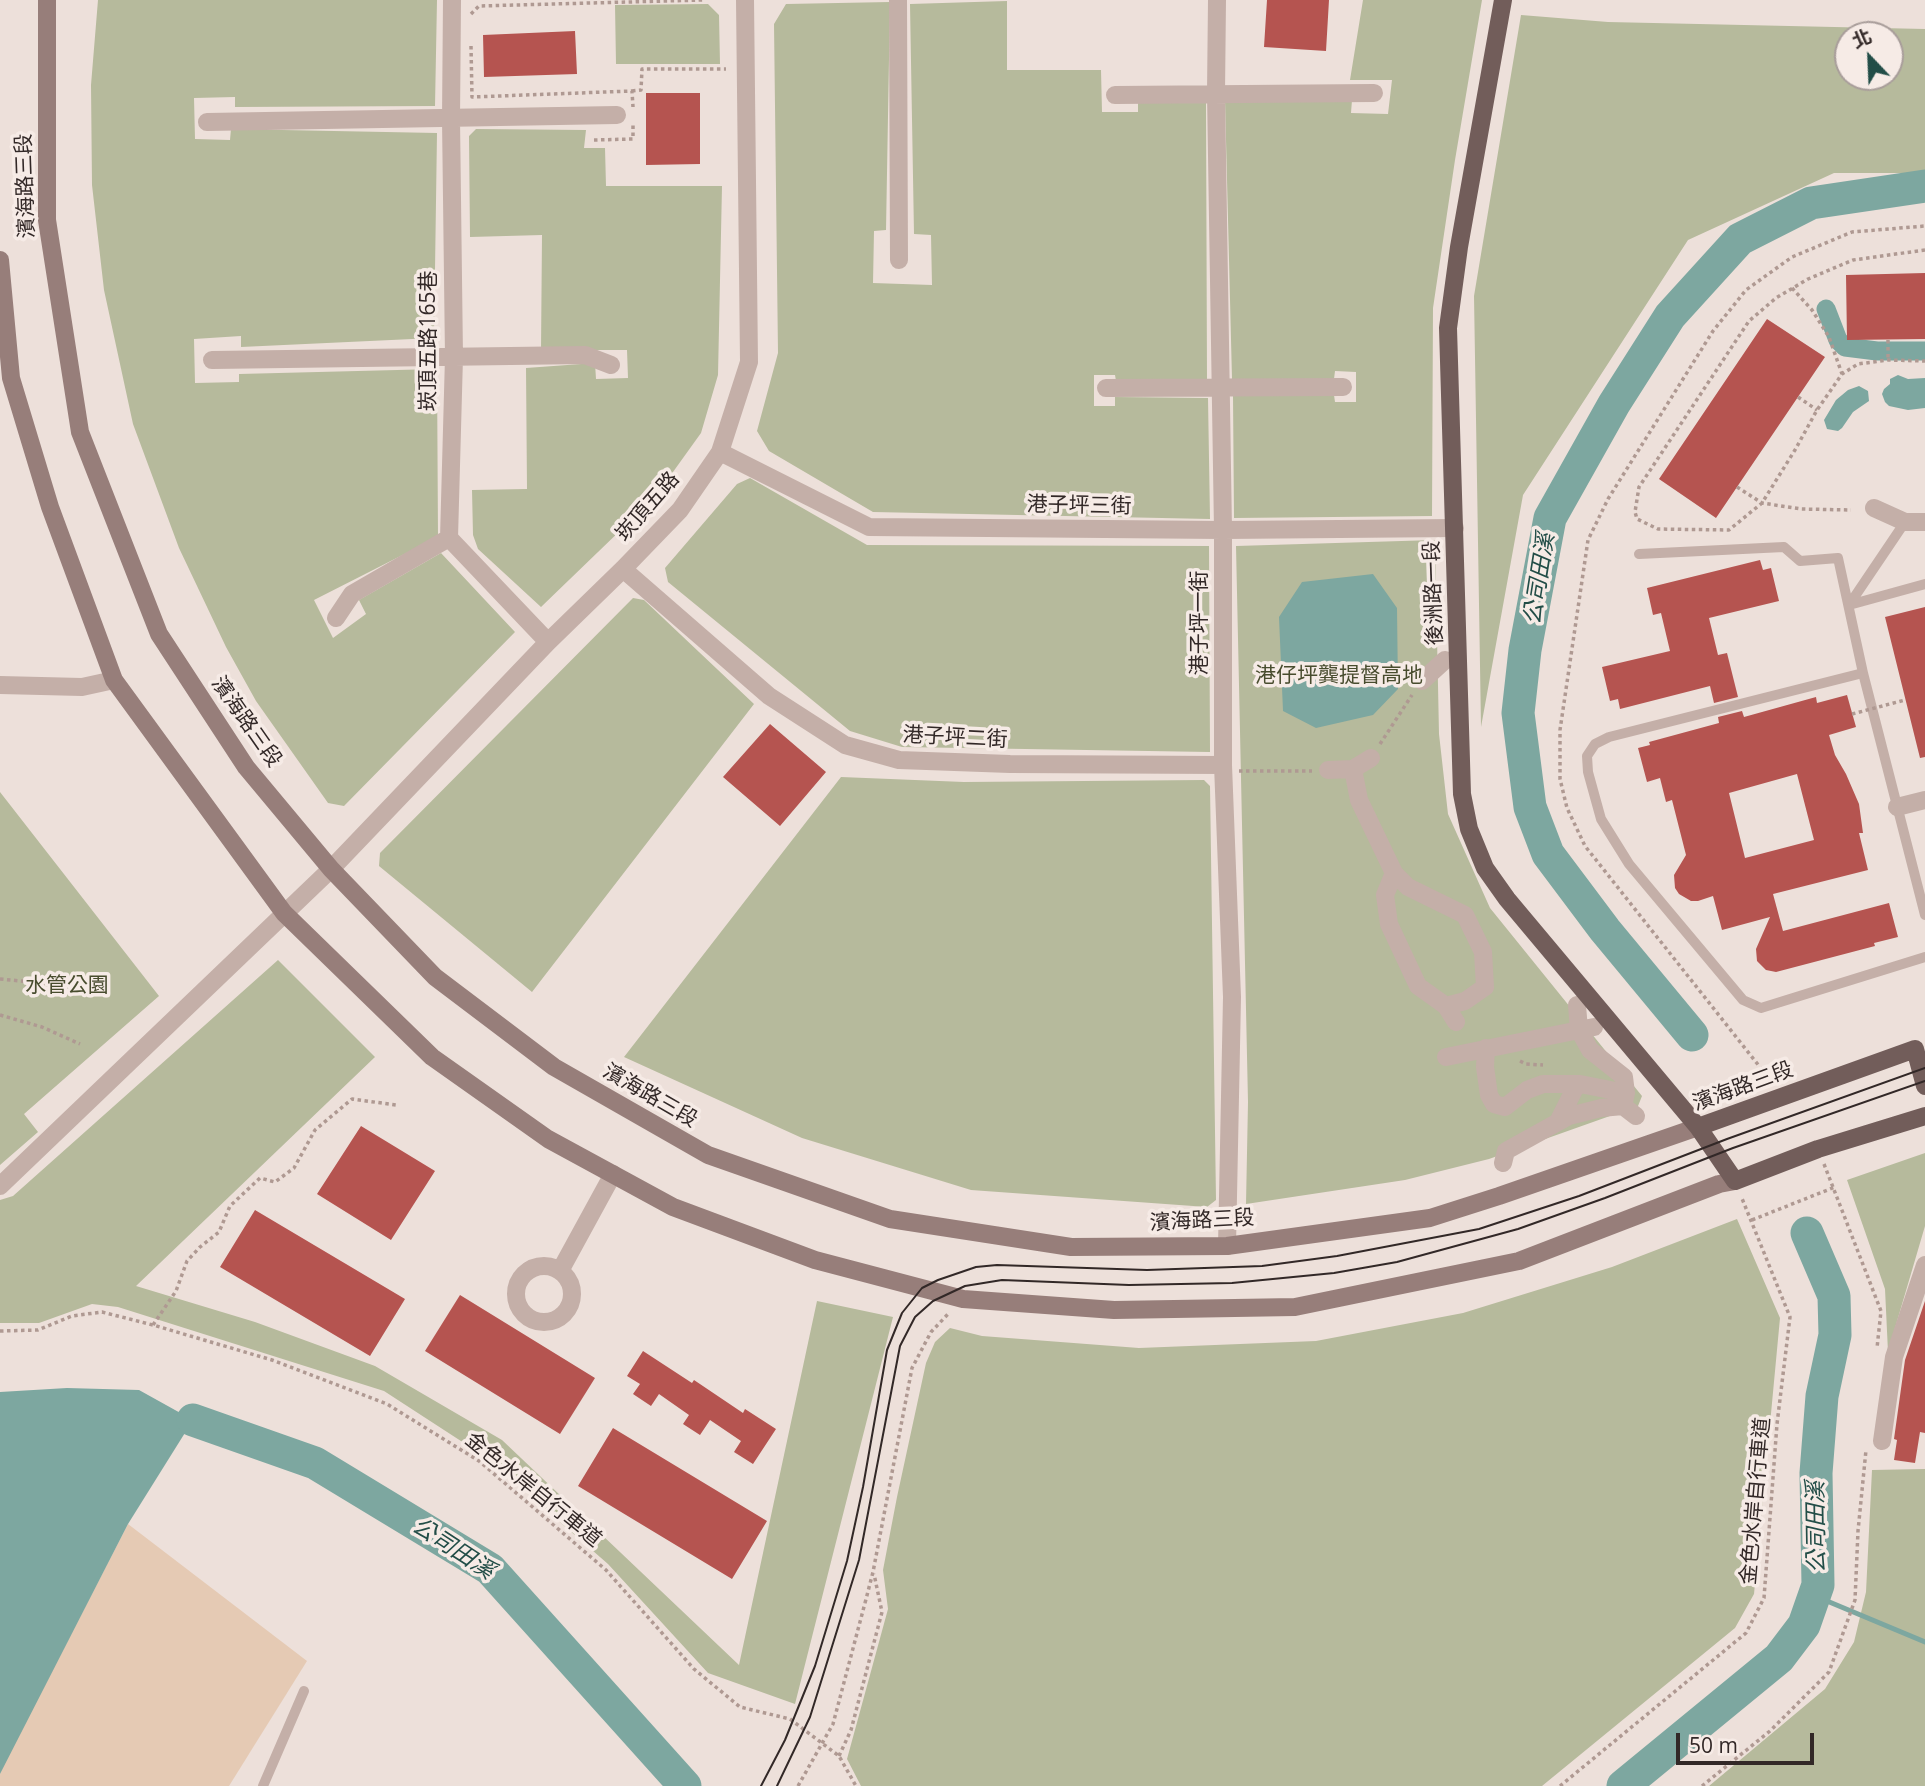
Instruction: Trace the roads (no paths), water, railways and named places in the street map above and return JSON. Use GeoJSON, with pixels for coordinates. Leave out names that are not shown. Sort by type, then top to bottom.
{"type":"FeatureCollection","features":[{"type":"Feature","properties":{"kind":"main road","name":"後洲路一段"},"geometry":{"type":"LineString","coordinates":[[1503,0],[1459,247],[1448,328],[1462,794],[1469,829],[1485,868],[1507,899],[1698,1127],[1735,1181]]}},
{"type":"Feature","properties":{"kind":"main road","name":"濱海路三段"},"geometry":{"type":"LineString","coordinates":[[1698,1127],[1920,1048]]}},
{"type":"Feature","properties":{"kind":"main road"},"geometry":{"type":"LineString","coordinates":[[1920,1048],[1925,1086]]}},
{"type":"Feature","properties":{"kind":"main road","name":"濱海路三段"},"geometry":{"type":"LineString","coordinates":[[1735,1181],[1818,1149],[1925,1116]]}},
{"type":"Feature","properties":{"kind":"street","name":"濱海路三段"},"geometry":{"type":"LineString","coordinates":[[47,0],[47,220],[80,432],[159,634],[246,766],[331,869],[435,978],[554,1067],[708,1155],[890,1219],[1071,1247],[1227,1246],[1430,1218],[1698,1127]]}},
{"type":"Feature","properties":{"kind":"street","name":"崁頂五路165巷"},"geometry":{"type":"LineString","coordinates":[[449,538],[454,357],[452,0]]}},
{"type":"Feature","properties":{"kind":"street","name":"崁頂五路"},"geometry":{"type":"LineString","coordinates":[[0,1186],[331,869],[548,642],[680,510],[720,452],[749,362],[745,0]]}},
{"type":"Feature","properties":{"kind":"street"},"geometry":{"type":"LineString","coordinates":[[898,0],[899,260]]}},
{"type":"Feature","properties":{"kind":"street","name":"港子坪一街"},"geometry":{"type":"LineString","coordinates":[[1217,0],[1219,388],[1232,997],[1227,1246]]}},
{"type":"Feature","properties":{"kind":"street"},"geometry":{"type":"LineString","coordinates":[[1115,95],[1374,93]]}},
{"type":"Feature","properties":{"kind":"street"},"geometry":{"type":"LineString","coordinates":[[207,122],[617,115]]}},
{"type":"Feature","properties":{"kind":"street","name":"濱海路三段"},"geometry":{"type":"LineString","coordinates":[[0,260],[11,378],[50,507],[114,680],[284,913],[432,1057],[548,1139],[673,1207],[815,1261],[963,1298],[1114,1310],[1295,1307],[1519,1261],[1719,1184],[1735,1181]]}},
{"type":"Feature","properties":{"kind":"street"},"geometry":{"type":"LineString","coordinates":[[212,360],[585,355],[611,365]]}},
{"type":"Feature","properties":{"kind":"street"},"geometry":{"type":"LineString","coordinates":[[1106,388],[1343,387]]}},
{"type":"Feature","properties":{"kind":"street","name":"港子坪三街"},"geometry":{"type":"LineString","coordinates":[[720,452],[869,527],[1223,530],[1455,528]]}},
{"type":"Feature","properties":{"kind":"street"},"geometry":{"type":"LineString","coordinates":[[1874,508],[1905,522],[1925,522]]}},
{"type":"Feature","properties":{"kind":"street"},"geometry":{"type":"LineString","coordinates":[[336,618],[352,594],[449,538],[548,642]]}},
{"type":"Feature","properties":{"kind":"street","name":"港子坪二街"},"geometry":{"type":"LineString","coordinates":[[623,569],[769,696],[845,745],[900,760],[1228,768]]}},
{"type":"Feature","properties":{"kind":"street"},"geometry":{"type":"LineString","coordinates":[[1422,681],[1446,660]]}},
{"type":"Feature","properties":{"kind":"street"},"geometry":{"type":"LineString","coordinates":[[0,685],[82,687],[114,680]]}},
{"type":"Feature","properties":{"kind":"street"},"geometry":{"type":"LineString","coordinates":[[1328,770],[1353,769],[1371,758]]}},
{"type":"Feature","properties":{"kind":"street"},"geometry":{"type":"LineString","coordinates":[[1353,769],[1359,800],[1394,873],[1408,887],[1465,915],[1483,952],[1485,987],[1465,1001],[1446,1006]]}},
{"type":"Feature","properties":{"kind":"street"},"geometry":{"type":"LineString","coordinates":[[1897,807],[1925,800]]}},
{"type":"Feature","properties":{"kind":"street"},"geometry":{"type":"LineString","coordinates":[[1394,873],[1385,895],[1388,923],[1418,986],[1446,1006],[1456,1022]]}},
{"type":"Feature","properties":{"kind":"street"},"geometry":{"type":"LineString","coordinates":[[1577,1005],[1587,1028],[1590,1050],[1624,1077],[1629,1105]]}},
{"type":"Feature","properties":{"kind":"street"},"geometry":{"type":"LineString","coordinates":[[1446,1057],[1587,1028]]}},
{"type":"Feature","properties":{"kind":"street"},"geometry":{"type":"LineString","coordinates":[[1486,1048],[1485,1068],[1489,1095],[1494,1104],[1505,1107],[1527,1090],[1543,1084],[1577,1084],[1629,1105]]}},
{"type":"Feature","properties":{"kind":"street"},"geometry":{"type":"LineString","coordinates":[[1558,1122],[1577,1084]]}},
{"type":"Feature","properties":{"kind":"street"},"geometry":{"type":"LineString","coordinates":[[1503,1163],[1506,1151],[1558,1122],[1601,1108],[1629,1105]]}},
{"type":"Feature","properties":{"kind":"street"},"geometry":{"type":"LineString","coordinates":[[560,1270],[613,1174]]}},
{"type":"Feature","properties":{"kind":"street"},"geometry":{"type":"LineString","coordinates":[[1874,1445],[1894,1357],[1925,1265]]}},
{"type":"Feature","properties":{"kind":"lane"},"geometry":{"type":"LineString","coordinates":[[1849,605],[1905,522]]}},
{"type":"Feature","properties":{"kind":"lane"},"geometry":{"type":"LineString","coordinates":[[1639,554],[1784,547],[1800,561],[1838,558],[1863,673],[1925,915]]}},
{"type":"Feature","properties":{"kind":"lane"},"geometry":{"type":"LineString","coordinates":[[1849,605],[1925,584]]}},
{"type":"Feature","properties":{"kind":"lane"},"geometry":{"type":"LineString","coordinates":[[1863,673],[1609,737],[1595,744],[1587,756],[1588,772],[1601,819],[1629,863],[1743,1000],[1761,1009],[1925,957]]}},
{"type":"Feature","properties":{"kind":"lane"},"geometry":{"type":"LineString","coordinates":[[263,1786],[304,1691]]}},
{"type":"Feature","properties":{"kind":"water"},"geometry":{"type":"Polygon","coordinates":[[[1898,375],[1908,379],[1925,378],[1925,408],[1908,410],[1889,406],[1885,402],[1882,394],[1884,389],[1890,384],[1890,379],[1898,375]]]}},
{"type":"Feature","properties":{"kind":"water"},"geometry":{"type":"Polygon","coordinates":[[[1859,386],[1868,391],[1869,401],[1853,412],[1838,431],[1827,429],[1824,420],[1836,400],[1848,390],[1859,386]]]}},
{"type":"Feature","properties":{"kind":"water"},"geometry":{"type":"Polygon","coordinates":[[[1373,574],[1397,608],[1398,689],[1373,715],[1316,728],[1283,711],[1279,617],[1302,582],[1373,574]]]}},
{"type":"Feature","properties":{"kind":"water"},"geometry":{"type":"Polygon","coordinates":[[[67,1388],[139,1390],[193,1420],[128,1524],[0,1774],[0,1392],[67,1388]]]}},
{"type":"Feature","properties":{"kind":"waterway","name":"公司田溪"},"geometry":{"type":"LineString","coordinates":[[1692,1035],[1605,930],[1548,854],[1530,807],[1518,713],[1525,650],[1550,518],[1614,404],[1670,316],[1740,239],[1811,203],[1925,186]]}},
{"type":"Feature","properties":{"kind":"waterway"},"geometry":{"type":"LineString","coordinates":[[1826,309],[1838,340],[1845,347],[1877,351],[1925,351]]}},
{"type":"Feature","properties":{"kind":"waterway","name":"公司田溪"},"geometry":{"type":"LineString","coordinates":[[1623,1786],[1779,1658],[1804,1625],[1818,1585],[1816,1473],[1822,1396],[1835,1335],[1834,1296],[1807,1233]]}},
{"type":"Feature","properties":{"kind":"waterway","name":"公司田溪"},"geometry":{"type":"LineString","coordinates":[[193,1420],[315,1463],[490,1569],[685,1786]]}},
{"type":"Feature","properties":{"kind":"waterway"},"geometry":{"type":"LineString","coordinates":[[1815,1596],[1925,1642]]}},
{"type":"Feature","properties":{"kind":"tram line"},"geometry":{"type":"LineString","coordinates":[[761,1786],[785,1740],[815,1666],[847,1561],[887,1350],[902,1313],[922,1288],[976,1267],[997,1265],[1147,1270],[1262,1266],[1337,1256],[1479,1229],[1579,1196],[1727,1139],[1925,1068]]}},
{"type":"Feature","properties":{"kind":"tram line"},"geometry":{"type":"LineString","coordinates":[[777,1786],[810,1717],[859,1560],[900,1346],[915,1317],[933,1301],[965,1286],[1002,1280],[1129,1285],[1232,1283],[1334,1273],[1397,1262],[1518,1229],[1733,1148],[1925,1081]]}},
{"type":"Feature","properties":{"kind":"park label","name":"港仔坪龔提督高地"},"geometry":{"type":"Point","coordinates":[1339,676]}},
{"type":"Feature","properties":{"kind":"park label","name":"水管公園"},"geometry":{"type":"Point","coordinates":[67,986]}}]}
